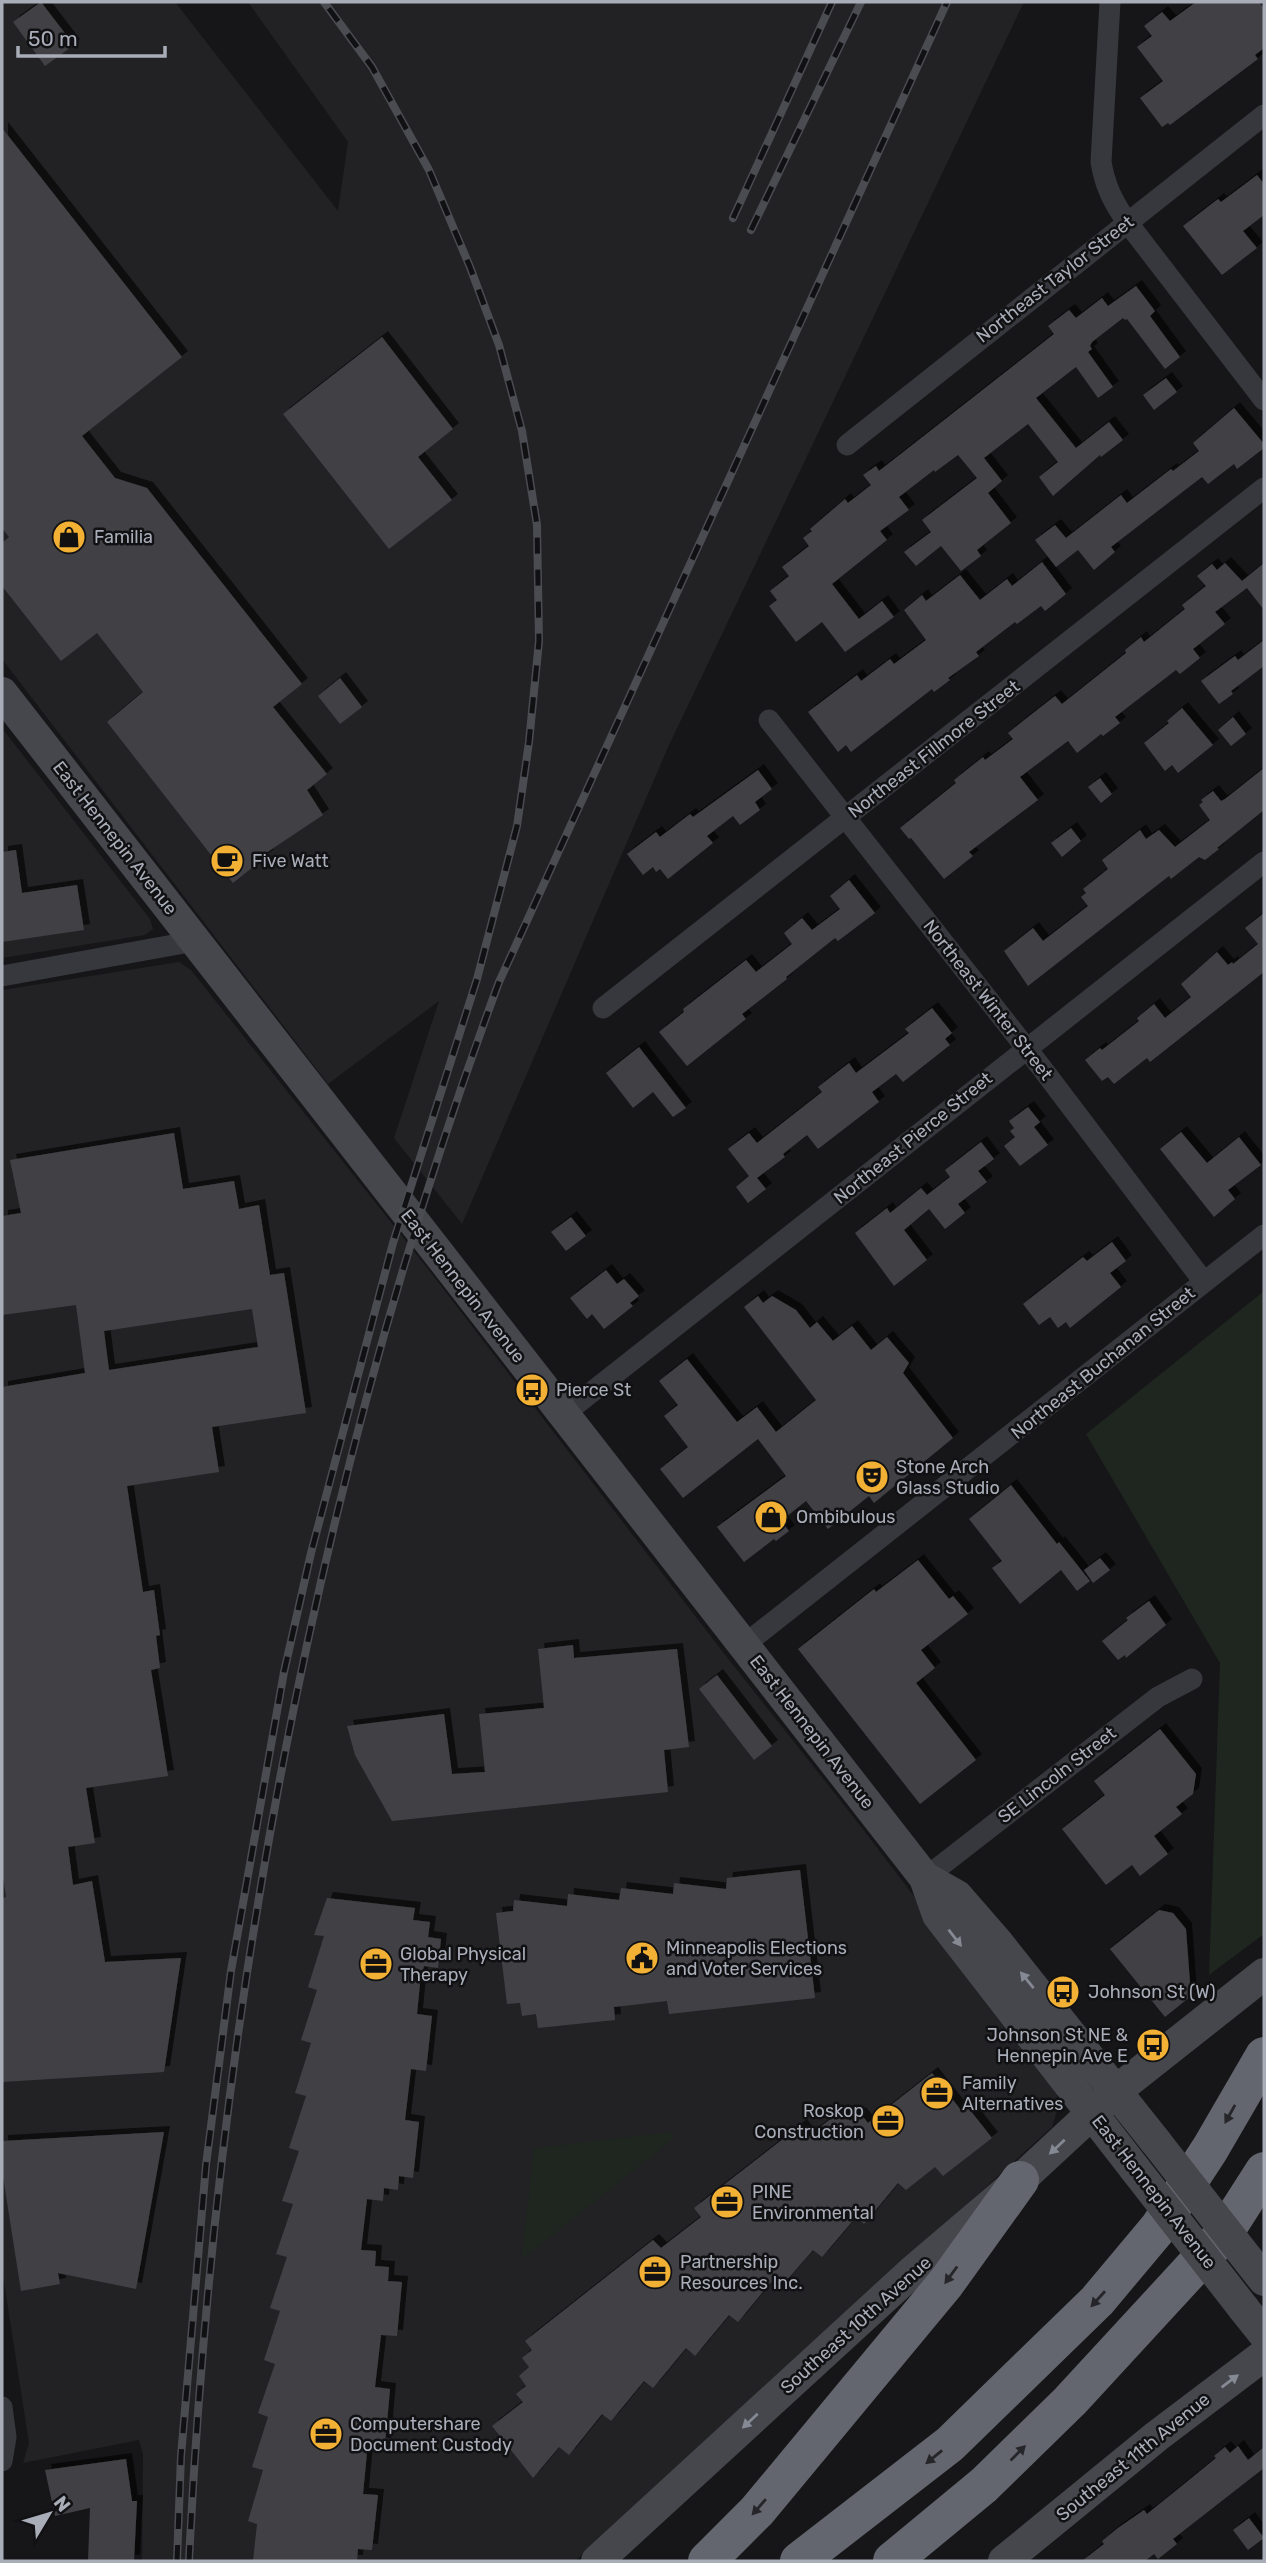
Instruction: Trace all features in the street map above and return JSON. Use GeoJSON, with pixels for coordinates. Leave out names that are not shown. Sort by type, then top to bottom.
{"type":"FeatureCollection","features":[{"type":"Feature","properties":{"kind":"highway"},"geometry":{"type":"LineString","coordinates":[[799,2561],[950,2444],[1097,2301],[1159,2227],[1210,2149],[1264,2056]]}},
{"type":"Feature","properties":{"kind":"highway"},"geometry":{"type":"LineString","coordinates":[[892,2561],[984,2486],[1070,2401],[1223,2235],[1264,2171]]}},
{"type":"Feature","properties":{"kind":"highway"},"geometry":{"type":"LineString","coordinates":[[707,2561],[757,2511],[946,2283],[1020,2180]]}},
{"type":"Feature","properties":{"kind":"main road","name":"East Hennepin Avenue"},"geometry":{"type":"LineString","coordinates":[[2,693],[925,1878],[938,1915],[1264,2334]]}},
{"type":"Feature","properties":{"kind":"main road","name":"East Hennepin Avenue"},"geometry":{"type":"LineString","coordinates":[[925,1878],[957,1896],[1116,2091],[1264,2280]]}},
{"type":"Feature","properties":{"kind":"main road","name":"Southeast 10th Avenue"},"geometry":{"type":"LineString","coordinates":[[597,2561],[912,2272],[1020,2180],[1116,2091],[1264,1974]]}},
{"type":"Feature","properties":{"kind":"main road","name":"Southeast 11th Avenue"},"geometry":{"type":"LineString","coordinates":[[1004,2561],[1157,2437],[1264,2355]]}},
{"type":"Feature","properties":{"kind":"street"},"geometry":{"type":"LineString","coordinates":[[1111,2],[1101,162],[1104,182],[1112,201],[1264,400]]}},
{"type":"Feature","properties":{"kind":"street","name":"Northeast Taylor Street"},"geometry":{"type":"LineString","coordinates":[[847,444],[1264,115]]}},
{"type":"Feature","properties":{"kind":"street","name":"Northeast Fillmore Street"},"geometry":{"type":"LineString","coordinates":[[603,1008],[1264,488]]}},
{"type":"Feature","properties":{"kind":"street","name":"Northeast Winter Street"},"geometry":{"type":"LineString","coordinates":[[769,720],[1204,1282]]}},
{"type":"Feature","properties":{"kind":"street","name":"Northeast Pierce Street"},"geometry":{"type":"LineString","coordinates":[[564,1415],[1264,862]]}},
{"type":"Feature","properties":{"kind":"street"},"geometry":{"type":"LineString","coordinates":[[2,976],[195,941]]}},
{"type":"Feature","properties":{"kind":"street","name":"Northeast Buchanan Street"},"geometry":{"type":"LineString","coordinates":[[744,1645],[1264,1235]]}},
{"type":"Feature","properties":{"kind":"street","name":"SE Lincoln Street"},"geometry":{"type":"LineString","coordinates":[[925,1878],[1158,1697],[1192,1679]]}},
{"type":"Feature","properties":{"kind":"street"},"geometry":{"type":"LineString","coordinates":[[2,2407],[6,2437],[2,2461]]}},
{"type":"Feature","properties":{"kind":"shaded area"},"geometry":{"type":"Polygon","coordinates":[[[2,2],[175,2],[338,211],[348,142],[248,2],[1024,2],[669,745],[462,1224],[394,1138],[439,1001],[328,1084],[2,659],[2,2]]]}},
{"type":"Feature","properties":{"kind":"shaded area"},"geometry":{"type":"Polygon","coordinates":[[[2,728],[150,919],[153,929],[145,935],[2,958],[2,728]]]}},
{"type":"Feature","properties":{"kind":"shaded area"},"geometry":{"type":"Polygon","coordinates":[[[179,962],[191,970],[428,1269],[1054,2079],[1059,2105],[1052,2127],[575,2561],[142,2561],[143,2454],[139,2440],[23,2463],[29,2443],[2,2269],[2,990],[179,962]]]}},
{"type":"Feature","properties":{"kind":"shaded area"},"geometry":{"type":"Polygon","coordinates":[[[1264,1291],[1264,1934],[1209,1975],[1220,1663],[1086,1434],[1264,1291]]]}},
{"type":"Feature","properties":{"kind":"shaded area"},"geometry":{"type":"Polygon","coordinates":[[[672,2132],[672,2140],[524,2258],[522,2255],[534,2148],[672,2132]]]}},
{"type":"Feature","properties":{"kind":"building"},"geometry":{"type":"Polygon","coordinates":[[[41,2],[74,45],[45,66],[13,22],[41,2]]]}},
{"type":"Feature","properties":{"kind":"building"},"geometry":{"type":"Polygon","coordinates":[[[1196,2],[1259,2],[1264,8],[1264,48],[1255,55],[1258,59],[1170,125],[1168,123],[1162,127],[1140,98],[1163,81],[1137,47],[1152,36],[1144,26],[1162,12],[1170,21],[1196,2]]]}},
{"type":"Feature","properties":{"kind":"building"},"geometry":{"type":"Polygon","coordinates":[[[2,128],[182,357],[82,436],[115,478],[147,488],[302,684],[273,707],[327,774],[307,790],[323,815],[266,853],[268,855],[233,883],[107,722],[143,692],[97,633],[61,661],[2,586],[2,543],[9,537],[2,528],[2,128]]]}},
{"type":"Feature","properties":{"kind":"building"},"geometry":{"type":"Polygon","coordinates":[[[1257,175],[1264,184],[1264,215],[1243,231],[1257,248],[1222,275],[1183,226],[1218,199],[1221,202],[1257,175]]]}},
{"type":"Feature","properties":{"kind":"building"},"geometry":{"type":"Polygon","coordinates":[[[1136,286],[1155,311],[1150,316],[1180,357],[1165,369],[1127,319],[1123,318],[1092,342],[1092,349],[1088,352],[1113,387],[1098,398],[1076,367],[1036,398],[1076,448],[1109,422],[1123,440],[1101,457],[1100,455],[1053,496],[1039,477],[1058,462],[1028,424],[984,458],[1002,481],[988,493],[1011,523],[977,550],[981,556],[961,571],[941,546],[916,566],[904,552],[931,532],[922,520],[977,478],[958,455],[899,497],[909,510],[880,531],[887,540],[832,584],[859,619],[882,601],[894,617],[845,652],[822,622],[796,642],[769,606],[777,600],[770,591],[789,576],[782,567],[809,546],[803,538],[812,531],[810,529],[845,499],[848,503],[871,485],[863,475],[876,466],[879,471],[1054,334],[1048,326],[1069,310],[1076,318],[1102,298],[1108,306],[1136,286]]]}},
{"type":"Feature","properties":{"kind":"building"},"geometry":{"type":"Polygon","coordinates":[[[382,337],[453,429],[418,457],[452,500],[389,549],[283,414],[382,337]]]}},
{"type":"Feature","properties":{"kind":"building"},"geometry":{"type":"Polygon","coordinates":[[[1166,378],[1177,392],[1154,410],[1143,395],[1166,378]]]}},
{"type":"Feature","properties":{"kind":"building"},"geometry":{"type":"Polygon","coordinates":[[[1234,408],[1264,444],[1264,448],[1237,469],[1234,464],[1208,484],[1202,477],[1111,547],[1115,552],[1094,570],[1078,550],[1056,567],[1035,540],[1055,525],[1066,538],[1121,495],[1127,503],[1199,451],[1193,443],[1234,408]]]}},
{"type":"Feature","properties":{"kind":"building"},"geometry":{"type":"Polygon","coordinates":[[[1042,562],[1066,594],[1045,611],[1041,606],[1017,624],[1015,622],[976,652],[979,656],[948,678],[950,680],[934,692],[932,689],[851,752],[846,745],[838,752],[808,712],[857,675],[861,681],[890,659],[894,664],[926,640],[904,610],[922,595],[926,601],[960,575],[980,600],[1007,579],[1012,586],[1042,562]]]}},
{"type":"Feature","properties":{"kind":"building"},"geometry":{"type":"Polygon","coordinates":[[[1225,563],[1242,581],[1264,563],[1264,610],[1247,588],[1215,612],[1225,624],[1193,649],[1200,658],[1180,674],[1176,670],[1115,717],[1120,723],[1103,736],[1101,734],[1077,753],[1068,741],[1020,777],[1038,800],[969,852],[973,856],[944,879],[900,828],[956,783],[954,780],[983,757],[985,760],[1013,739],[1008,733],[1055,696],[1062,704],[1126,653],[1125,650],[1141,637],[1144,642],[1185,609],[1182,605],[1206,586],[1197,576],[1212,564],[1217,570],[1225,563]]]}},
{"type":"Feature","properties":{"kind":"building"},"geometry":{"type":"Polygon","coordinates":[[[1264,640],[1264,666],[1231,691],[1233,694],[1219,704],[1201,681],[1235,656],[1238,660],[1264,640]]]}},
{"type":"Feature","properties":{"kind":"building"},"geometry":{"type":"Polygon","coordinates":[[[340,678],[362,707],[340,724],[318,696],[340,678]]]}},
{"type":"Feature","properties":{"kind":"building"},"geometry":{"type":"Polygon","coordinates":[[[1182,708],[1213,745],[1178,773],[1172,765],[1165,771],[1144,743],[1169,723],[1167,721],[1182,708]]]}},
{"type":"Feature","properties":{"kind":"building"},"geometry":{"type":"Polygon","coordinates":[[[1233,717],[1246,734],[1231,746],[1218,730],[1233,717]]]}},
{"type":"Feature","properties":{"kind":"building"},"geometry":{"type":"Polygon","coordinates":[[[1264,768],[1264,810],[1205,860],[1199,857],[1171,879],[1169,876],[1028,986],[1004,951],[1033,928],[1043,941],[1088,906],[1081,897],[1086,893],[1083,889],[1108,869],[1102,860],[1140,830],[1146,839],[1159,830],[1175,847],[1210,820],[1199,805],[1203,802],[1201,800],[1213,791],[1221,801],[1225,799],[1264,768]]]}},
{"type":"Feature","properties":{"kind":"building"},"geometry":{"type":"Polygon","coordinates":[[[758,770],[772,789],[755,802],[760,810],[740,825],[733,816],[707,836],[713,843],[668,879],[660,869],[656,872],[653,867],[643,875],[627,854],[656,832],[660,837],[690,814],[693,817],[758,770]]]}},
{"type":"Feature","properties":{"kind":"building"},"geometry":{"type":"Polygon","coordinates":[[[1100,778],[1112,794],[1101,803],[1088,787],[1100,778]]]}},
{"type":"Feature","properties":{"kind":"building"},"geometry":{"type":"Polygon","coordinates":[[[1071,828],[1081,841],[1062,857],[1051,843],[1071,828]]]}},
{"type":"Feature","properties":{"kind":"building"},"geometry":{"type":"Polygon","coordinates":[[[16,850],[22,893],[77,885],[84,930],[2,942],[2,852],[16,850]]]}},
{"type":"Feature","properties":{"kind":"building"},"geometry":{"type":"Polygon","coordinates":[[[849,880],[875,913],[838,941],[835,938],[786,977],[787,979],[742,1014],[746,1019],[687,1066],[659,1032],[684,1012],[683,1009],[746,960],[756,972],[792,944],[784,933],[802,918],[812,930],[840,909],[830,896],[849,880]]]}},
{"type":"Feature","properties":{"kind":"building"},"geometry":{"type":"Polygon","coordinates":[[[1264,913],[1264,972],[1150,1062],[1147,1058],[1114,1084],[1108,1077],[1102,1081],[1085,1060],[1139,1021],[1137,1018],[1154,1004],[1165,1018],[1191,997],[1181,984],[1217,952],[1228,965],[1258,944],[1245,928],[1264,913]]]}},
{"type":"Feature","properties":{"kind":"building"},"geometry":{"type":"Polygon","coordinates":[[[932,1008],[952,1033],[945,1039],[950,1045],[903,1082],[896,1074],[872,1092],[879,1102],[818,1149],[807,1135],[783,1154],[785,1157],[757,1178],[766,1189],[748,1203],[736,1187],[749,1176],[728,1149],[749,1133],[757,1143],[822,1092],[818,1087],[849,1063],[856,1073],[909,1033],[905,1029],[932,1008]]]}},
{"type":"Feature","properties":{"kind":"building"},"geometry":{"type":"Polygon","coordinates":[[[639,1047],[686,1108],[673,1117],[653,1092],[633,1108],[606,1073],[639,1047]]]}},
{"type":"Feature","properties":{"kind":"building"},"geometry":{"type":"Polygon","coordinates":[[[1028,1107],[1040,1122],[1034,1127],[1048,1145],[1020,1166],[1004,1146],[1015,1137],[1010,1131],[1014,1128],[1009,1121],[1028,1107]]]}},
{"type":"Feature","properties":{"kind":"building"},"geometry":{"type":"Polygon","coordinates":[[[1181,1132],[1207,1163],[1239,1137],[1261,1165],[1228,1190],[1235,1199],[1214,1217],[1160,1149],[1181,1132]]]}},
{"type":"Feature","properties":{"kind":"building"},"geometry":{"type":"Polygon","coordinates":[[[174,1133],[183,1189],[234,1181],[239,1209],[259,1205],[270,1275],[284,1273],[306,1413],[212,1427],[219,1472],[127,1486],[143,1592],[154,1590],[160,1635],[156,1636],[160,1668],[151,1670],[168,1776],[86,1788],[95,1843],[68,1847],[73,1885],[92,1881],[105,1962],[181,1958],[164,2072],[2,2082],[2,1898],[6,1897],[2,1870],[2,1387],[85,1373],[76,1305],[2,1315],[2,1216],[21,1213],[10,1160],[174,1133]],[[252,1309],[104,1331],[109,1370],[258,1347],[252,1309]]]}},
{"type":"Feature","properties":{"kind":"building"},"geometry":{"type":"Polygon","coordinates":[[[981,1142],[994,1159],[978,1171],[987,1182],[958,1204],[965,1213],[945,1229],[929,1209],[904,1230],[927,1260],[894,1286],[855,1233],[887,1208],[890,1213],[921,1188],[927,1195],[950,1177],[945,1170],[981,1142]]]}},
{"type":"Feature","properties":{"kind":"building"},"geometry":{"type":"Polygon","coordinates":[[[571,1217],[586,1236],[566,1251],[551,1232],[571,1217]]]}},
{"type":"Feature","properties":{"kind":"building"},"geometry":{"type":"Polygon","coordinates":[[[1112,1242],[1126,1261],[1110,1273],[1121,1287],[1070,1328],[1066,1322],[1058,1328],[1050,1317],[1039,1325],[1023,1304],[1083,1257],[1087,1261],[1112,1242]]]}},
{"type":"Feature","properties":{"kind":"building"},"geometry":{"type":"Polygon","coordinates":[[[606,1270],[617,1284],[624,1279],[639,1296],[630,1303],[633,1306],[604,1329],[592,1314],[587,1319],[570,1298],[606,1270]]]}},
{"type":"Feature","properties":{"kind":"building"},"geometry":{"type":"Polygon","coordinates":[[[758,1296],[763,1303],[772,1296],[796,1310],[810,1328],[817,1322],[833,1341],[852,1326],[871,1350],[887,1337],[909,1363],[903,1373],[953,1438],[874,1503],[869,1496],[828,1529],[806,1501],[781,1521],[789,1531],[744,1562],[717,1527],[786,1476],[758,1439],[683,1498],[660,1469],[688,1447],[664,1416],[678,1405],[659,1381],[687,1359],[737,1422],[757,1407],[776,1432],[816,1400],[744,1307],[758,1296]]]}},
{"type":"Feature","properties":{"kind":"building"},"geometry":{"type":"Polygon","coordinates":[[[1011,1485],[1090,1581],[1077,1591],[1061,1570],[1020,1604],[992,1568],[1002,1561],[969,1519],[1011,1485]]]}},
{"type":"Feature","properties":{"kind":"building"},"geometry":{"type":"Polygon","coordinates":[[[1100,1558],[1110,1570],[1093,1583],[1084,1570],[1100,1558]]]}},
{"type":"Feature","properties":{"kind":"building"},"geometry":{"type":"Polygon","coordinates":[[[918,1560],[949,1599],[953,1596],[968,1614],[921,1650],[935,1668],[916,1683],[976,1760],[920,1804],[798,1649],[874,1589],[876,1592],[918,1560]]]}},
{"type":"Feature","properties":{"kind":"building"},"geometry":{"type":"Polygon","coordinates":[[[1149,1601],[1166,1625],[1126,1658],[1125,1655],[1118,1660],[1102,1641],[1149,1601]]]}},
{"type":"Feature","properties":{"kind":"building"},"geometry":{"type":"Polygon","coordinates":[[[573,1645],[574,1658],[677,1649],[689,1747],[664,1750],[668,1792],[392,1821],[355,1755],[347,1726],[444,1714],[452,1774],[485,1772],[479,1714],[544,1708],[538,1649],[573,1645]]]}},
{"type":"Feature","properties":{"kind":"building"},"geometry":{"type":"Polygon","coordinates":[[[717,1675],[772,1746],[754,1760],[699,1689],[717,1675]]]}},
{"type":"Feature","properties":{"kind":"building"},"geometry":{"type":"Polygon","coordinates":[[[1160,1729],[1196,1774],[1193,1794],[1176,1807],[1182,1814],[1154,1836],[1168,1854],[1140,1876],[1132,1865],[1106,1885],[1062,1829],[1105,1795],[1094,1781],[1160,1729]]]}},
{"type":"Feature","properties":{"kind":"building"},"geometry":{"type":"Polygon","coordinates":[[[800,1870],[815,1998],[669,2014],[667,2001],[614,2007],[615,2020],[538,2028],[536,2014],[522,2016],[520,2003],[507,2004],[496,1913],[513,1911],[514,1900],[567,1906],[568,1894],[619,1900],[621,1888],[673,1894],[674,1883],[726,1889],[727,1878],[800,1870]]]}},
{"type":"Feature","properties":{"kind":"building"},"geometry":{"type":"Polygon","coordinates":[[[327,1898],[415,1908],[413,1920],[430,1922],[428,1937],[441,1939],[438,1968],[424,1966],[420,1983],[417,2014],[432,2016],[426,2071],[411,2069],[405,2120],[419,2122],[413,2178],[399,2176],[398,2190],[384,2188],[383,2201],[367,2199],[361,2250],[376,2251],[375,2266],[389,2267],[388,2281],[402,2282],[397,2336],[381,2335],[375,2387],[390,2389],[385,2444],[368,2442],[363,2494],[378,2495],[372,2550],[358,2549],[357,2561],[253,2561],[257,2524],[248,2521],[263,2470],[252,2467],[268,2417],[258,2413],[275,2364],[264,2360],[280,2311],[270,2308],[287,2257],[276,2254],[293,2204],[282,2201],[299,2151],[289,2148],[306,2096],[295,2093],[311,2043],[301,2040],[317,1990],[308,1987],[324,1936],[314,1935],[327,1898]]]}},
{"type":"Feature","properties":{"kind":"building"},"geometry":{"type":"Polygon","coordinates":[[[1159,1910],[1173,1913],[1186,1929],[1191,1996],[1165,2017],[1110,1949],[1159,1910]]]}},
{"type":"Feature","properties":{"kind":"building"},"geometry":{"type":"Polygon","coordinates":[[[932,2073],[960,2109],[966,2105],[992,2138],[943,2176],[935,2167],[906,2190],[898,2183],[864,2224],[856,2217],[822,2257],[813,2250],[779,2289],[771,2282],[738,2322],[729,2315],[695,2356],[686,2348],[653,2388],[644,2381],[611,2421],[602,2414],[569,2455],[559,2447],[533,2478],[492,2426],[523,2402],[516,2394],[526,2386],[519,2376],[529,2367],[522,2358],[532,2350],[525,2341],[653,2240],[661,2248],[701,2217],[694,2208],[801,2125],[809,2136],[842,2110],[850,2121],[860,2113],[868,2123],[932,2073]]]}},
{"type":"Feature","properties":{"kind":"building"},"geometry":{"type":"Polygon","coordinates":[[[164,2132],[136,2289],[58,2273],[60,2284],[21,2291],[2,2170],[2,2141],[164,2132]]]}},
{"type":"Feature","properties":{"kind":"building"},"geometry":{"type":"Polygon","coordinates":[[[1238,2446],[1248,2460],[1264,2447],[1264,2468],[1173,2539],[1177,2544],[1158,2559],[1154,2554],[1145,2561],[1082,2561],[1104,2544],[1102,2541],[1118,2528],[1144,2510],[1147,2514],[1216,2458],[1214,2456],[1225,2447],[1230,2453],[1238,2446]]]}},
{"type":"Feature","properties":{"kind":"building"},"geometry":{"type":"Polygon","coordinates":[[[126,2459],[132,2501],[137,2501],[134,2561],[88,2561],[90,2508],[55,2516],[45,2470],[126,2459]]]}},
{"type":"Feature","properties":{"kind":"building"},"geometry":{"type":"Polygon","coordinates":[[[1249,2518],[1264,2538],[1248,2550],[1233,2530],[1249,2518]]]}},
{"type":"Feature","properties":{"kind":"railway"},"geometry":{"type":"LineString","coordinates":[[177,2561],[181,2456],[206,2165],[231,1971],[284,1672],[311,1553],[393,1243],[477,979],[517,826],[539,641],[537,525],[522,431],[499,345],[429,170],[372,67],[324,2]]}},
{"type":"Feature","properties":{"kind":"railway"},"geometry":{"type":"LineString","coordinates":[[733,218],[832,2]]}},
{"type":"Feature","properties":{"kind":"railway"},"geometry":{"type":"LineString","coordinates":[[751,230],[861,2]]}},
{"type":"Feature","properties":{"kind":"railway"},"geometry":{"type":"LineString","coordinates":[[189,2561],[202,2360],[222,2159],[249,1959],[284,1760],[326,1562],[375,1366],[433,1173],[499,982],[947,2]]}},
{"type":"Feature","properties":{"kind":"place","name":"Familia"},"geometry":{"type":"Point","coordinates":[69,537]}},
{"type":"Feature","properties":{"kind":"place","name":"Five Watt"},"geometry":{"type":"Point","coordinates":[227,861]}},
{"type":"Feature","properties":{"kind":"place","name":"Pierce St"},"geometry":{"type":"Point","coordinates":[532,1390]}},
{"type":"Feature","properties":{"kind":"place","name":"Stone Arch Glass Studio"},"geometry":{"type":"Point","coordinates":[872,1477]}},
{"type":"Feature","properties":{"kind":"place","name":"Ombibulous"},"geometry":{"type":"Point","coordinates":[771,1517]}},
{"type":"Feature","properties":{"kind":"place","name":"Minneapolis Elections and Voter Services"},"geometry":{"type":"Point","coordinates":[642,1958]}},
{"type":"Feature","properties":{"kind":"place","name":"Global Physical Therapy"},"geometry":{"type":"Point","coordinates":[376,1964]}},
{"type":"Feature","properties":{"kind":"place","name":"Johnson St (W)"},"geometry":{"type":"Point","coordinates":[1063,1992]}},
{"type":"Feature","properties":{"kind":"place","name":"Johnson St NE & Hennepin Ave E"},"geometry":{"type":"Point","coordinates":[1153,2045]}},
{"type":"Feature","properties":{"kind":"place","name":"Family Alternatives"},"geometry":{"type":"Point","coordinates":[937,2093]}},
{"type":"Feature","properties":{"kind":"place","name":"Roskop Construction"},"geometry":{"type":"Point","coordinates":[888,2121]}},
{"type":"Feature","properties":{"kind":"place","name":"PINE Environmental"},"geometry":{"type":"Point","coordinates":[727,2202]}},
{"type":"Feature","properties":{"kind":"place","name":"Partnership Resources Inc."},"geometry":{"type":"Point","coordinates":[655,2272]}},
{"type":"Feature","properties":{"kind":"place","name":"Computershare Document Custody"},"geometry":{"type":"Point","coordinates":[326,2434]}}]}
